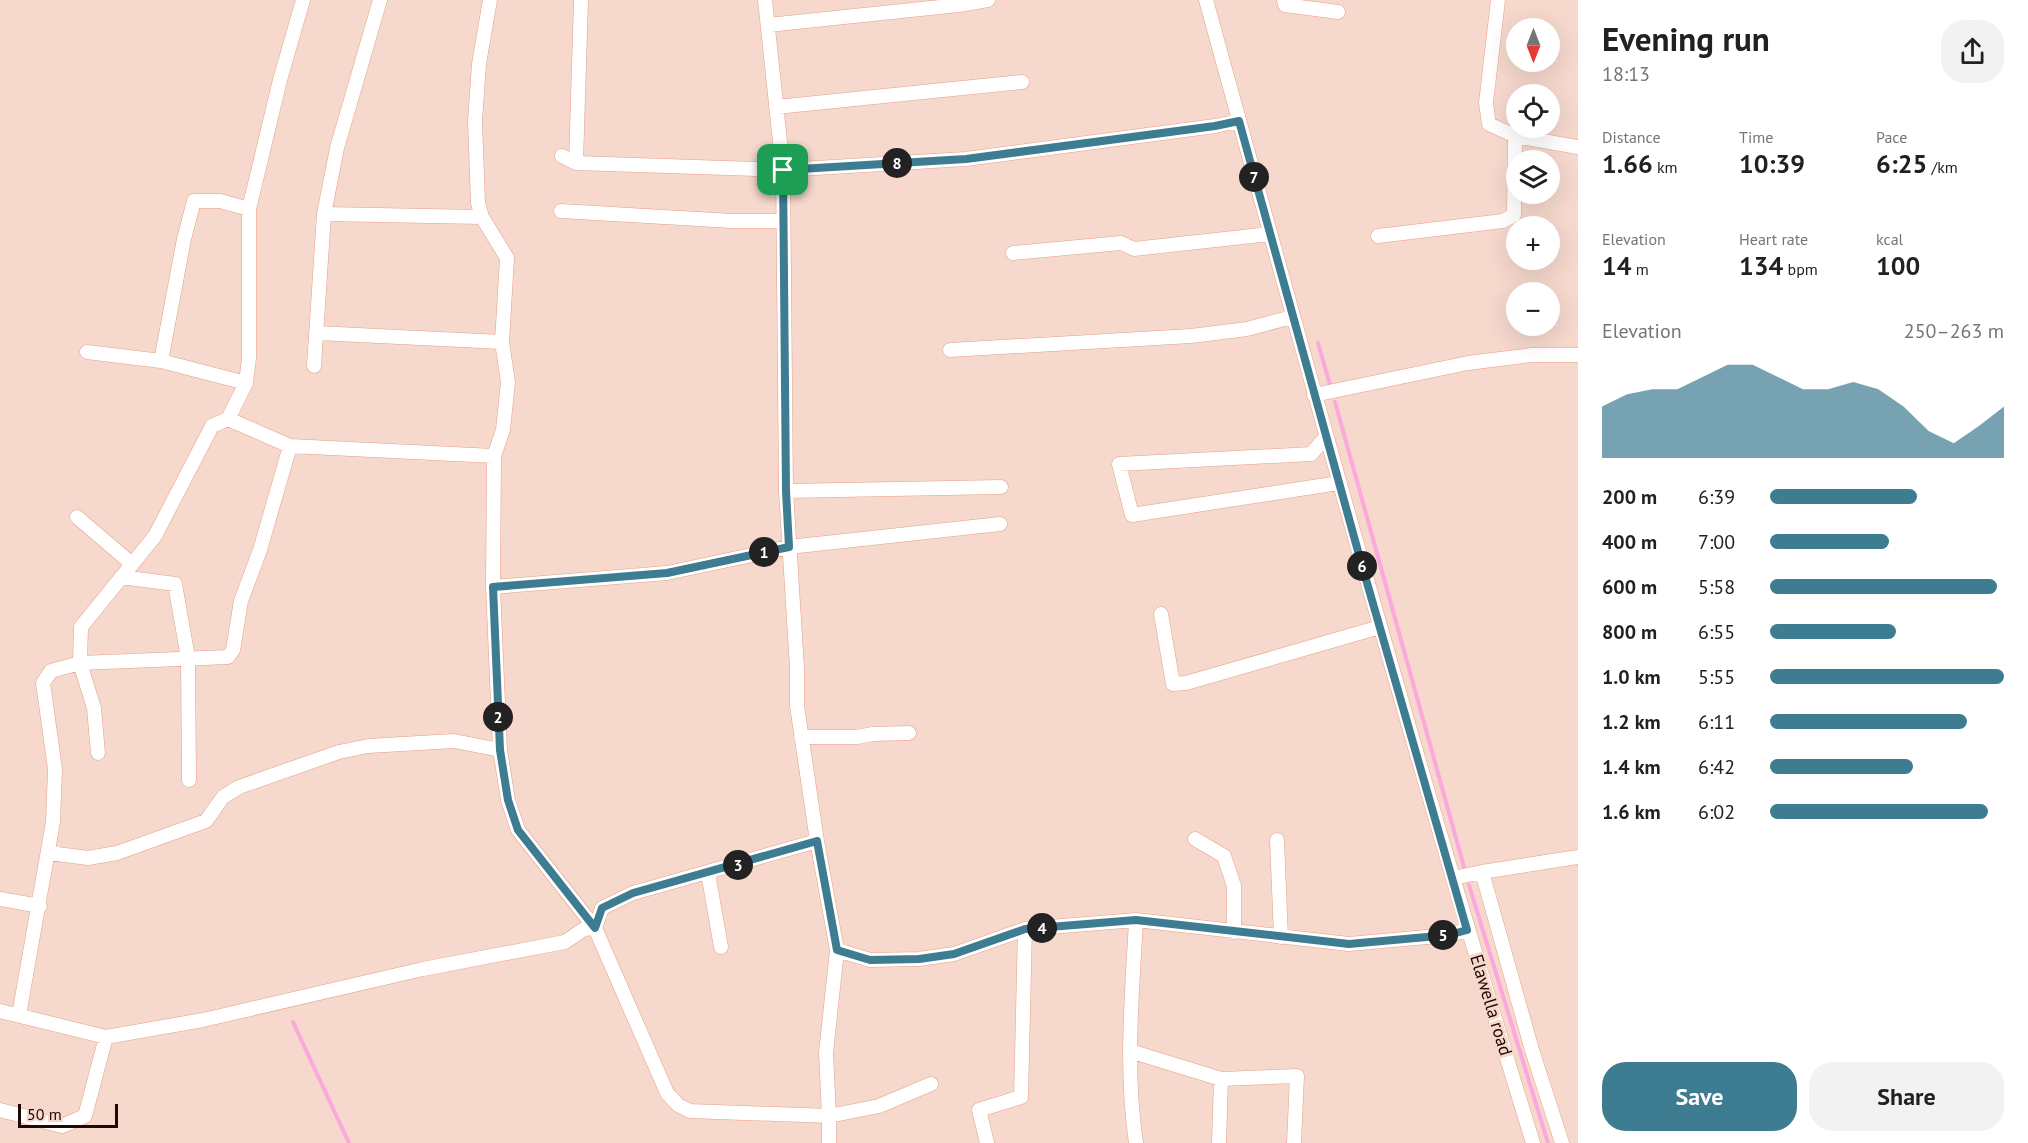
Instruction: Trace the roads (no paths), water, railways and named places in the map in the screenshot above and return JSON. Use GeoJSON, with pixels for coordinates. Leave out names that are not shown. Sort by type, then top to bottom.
{"type":"FeatureCollection","features":[{"type":"Feature","properties":{"kind":"street"},"geometry":{"type":"LineString","coordinates":[[98,753],[94,708],[80,663],[81,627],[155,536],[212,426],[228,419],[246,383],[249,358],[249,209],[280,80],[303,0]]}},
{"type":"Feature","properties":{"kind":"street"},"geometry":{"type":"LineString","coordinates":[[314,366],[324,214],[336,148],[380,0]]}},
{"type":"Feature","properties":{"kind":"street"},"geometry":{"type":"LineString","coordinates":[[490,0],[479,64],[475,121],[478,203],[482,217],[507,258],[502,342],[508,382],[503,430],[494,456],[493,587],[500,750],[508,800],[518,830],[595,928],[667,1093],[678,1105],[690,1111],[830,1116],[879,1106],[931,1084]]}},
{"type":"Feature","properties":{"kind":"street"},"geometry":{"type":"LineString","coordinates":[[576,163],[581,0]]}},
{"type":"Feature","properties":{"kind":"street"},"geometry":{"type":"LineString","coordinates":[[765,0],[783,170],[786,491],[801,737],[837,950],[826,1053],[830,1116],[829,1143]]}},
{"type":"Feature","properties":{"kind":"street"},"geometry":{"type":"LineString","coordinates":[[768,25],[993,0]]}},
{"type":"Feature","properties":{"kind":"street","name":"Elawella road"},"geometry":{"type":"LineString","coordinates":[[1206,0],[1292,317],[1380,627],[1467,930],[1533,1143]]}},
{"type":"Feature","properties":{"kind":"street"},"geometry":{"type":"LineString","coordinates":[[1284,0],[1285,5],[1338,12]]}},
{"type":"Feature","properties":{"kind":"street"},"geometry":{"type":"LineString","coordinates":[[1498,0],[1486,103],[1489,124],[1506,132]]}},
{"type":"Feature","properties":{"kind":"street"},"geometry":{"type":"LineString","coordinates":[[777,107],[1022,82]]}},
{"type":"Feature","properties":{"kind":"street"},"geometry":{"type":"LineString","coordinates":[[562,156],[576,163],[783,170],[966,159],[1239,121]]}},
{"type":"Feature","properties":{"kind":"street"},"geometry":{"type":"LineString","coordinates":[[1378,236],[1503,221],[1514,214],[1515,138]]}},
{"type":"Feature","properties":{"kind":"street"},"geometry":{"type":"LineString","coordinates":[[1526,138],[1578,147]]}},
{"type":"Feature","properties":{"kind":"street"},"geometry":{"type":"LineString","coordinates":[[161,361],[184,239],[194,201],[220,201],[249,209]]}},
{"type":"Feature","properties":{"kind":"street"},"geometry":{"type":"LineString","coordinates":[[561,211],[732,221],[783,221]]}},
{"type":"Feature","properties":{"kind":"street"},"geometry":{"type":"LineString","coordinates":[[324,214],[482,217]]}},
{"type":"Feature","properties":{"kind":"street"},"geometry":{"type":"LineString","coordinates":[[1013,253],[1121,243],[1134,249],[1270,234]]}},
{"type":"Feature","properties":{"kind":"street"},"geometry":{"type":"LineString","coordinates":[[950,350],[1191,336],[1247,329],[1292,317]]}},
{"type":"Feature","properties":{"kind":"street"},"geometry":{"type":"LineString","coordinates":[[317,333],[502,342]]}},
{"type":"Feature","properties":{"kind":"street"},"geometry":{"type":"LineString","coordinates":[[87,352],[161,361],[246,383]]}},
{"type":"Feature","properties":{"kind":"street"},"geometry":{"type":"LineString","coordinates":[[1314,395],[1468,363],[1532,355],[1578,354]]}},
{"type":"Feature","properties":{"kind":"street"},"geometry":{"type":"LineString","coordinates":[[228,419],[290,446],[494,456]]}},
{"type":"Feature","properties":{"kind":"street"},"geometry":{"type":"LineString","coordinates":[[1326,437],[1311,454],[1119,464],[1132,515],[1339,483]]}},
{"type":"Feature","properties":{"kind":"street"},"geometry":{"type":"LineString","coordinates":[[19,1015],[53,822],[54,769],[43,683],[51,671],[80,663],[228,657],[233,650],[241,601],[260,550],[290,446]]}},
{"type":"Feature","properties":{"kind":"street"},"geometry":{"type":"LineString","coordinates":[[786,491],[1001,487]]}},
{"type":"Feature","properties":{"kind":"street"},"geometry":{"type":"LineString","coordinates":[[77,517],[132,564]]}},
{"type":"Feature","properties":{"kind":"street"},"geometry":{"type":"LineString","coordinates":[[493,587],[667,573],[789,547],[1000,524]]}},
{"type":"Feature","properties":{"kind":"street"},"geometry":{"type":"LineString","coordinates":[[121,578],[175,584],[188,658],[189,780]]}},
{"type":"Feature","properties":{"kind":"street"},"geometry":{"type":"LineString","coordinates":[[1161,614],[1173,684],[1186,683],[1380,627]]}},
{"type":"Feature","properties":{"kind":"street"},"geometry":{"type":"LineString","coordinates":[[801,737],[857,737],[909,733]]}},
{"type":"Feature","properties":{"kind":"street"},"geometry":{"type":"LineString","coordinates":[[49,853],[88,858],[117,853],[206,821],[223,797],[239,787],[349,750],[368,746],[454,741],[500,750]]}},
{"type":"Feature","properties":{"kind":"street"},"geometry":{"type":"LineString","coordinates":[[1195,839],[1224,855],[1234,886],[1234,932]]}},
{"type":"Feature","properties":{"kind":"street"},"geometry":{"type":"LineString","coordinates":[[1277,840],[1281,937]]}},
{"type":"Feature","properties":{"kind":"street"},"geometry":{"type":"LineString","coordinates":[[595,928],[602,908],[633,893],[817,841]]}},
{"type":"Feature","properties":{"kind":"street"},"geometry":{"type":"LineString","coordinates":[[1453,878],[1578,857]]}},
{"type":"Feature","properties":{"kind":"street"},"geometry":{"type":"LineString","coordinates":[[1482,872],[1532,1050],[1562,1143]]}},
{"type":"Feature","properties":{"kind":"street"},"geometry":{"type":"LineString","coordinates":[[708,873],[721,947]]}},
{"type":"Feature","properties":{"kind":"street"},"geometry":{"type":"LineString","coordinates":[[0,899],[40,906]]}},
{"type":"Feature","properties":{"kind":"street"},"geometry":{"type":"LineString","coordinates":[[837,950],[870,960],[919,959],[954,954],[1025,929],[1136,920],[1349,944],[1449,935],[1467,930]]}},
{"type":"Feature","properties":{"kind":"street"},"geometry":{"type":"LineString","coordinates":[[1136,920],[1130,1051],[1131,1109],[1136,1143]]}},
{"type":"Feature","properties":{"kind":"street"},"geometry":{"type":"LineString","coordinates":[[0,1011],[106,1037],[203,1020],[423,969],[565,942],[584,929],[595,928]]}},
{"type":"Feature","properties":{"kind":"street"},"geometry":{"type":"LineString","coordinates":[[987,1143],[979,1110],[1021,1096],[1025,929]]}},
{"type":"Feature","properties":{"kind":"street"},"geometry":{"type":"LineString","coordinates":[[0,1110],[62,1126],[85,1116],[106,1037]]}},
{"type":"Feature","properties":{"kind":"street"},"geometry":{"type":"LineString","coordinates":[[1130,1051],[1221,1079],[1297,1076],[1294,1143]]}},
{"type":"Feature","properties":{"kind":"street"},"geometry":{"type":"LineString","coordinates":[[1219,1143],[1221,1079]]}},
{"type":"Feature","properties":{"kind":"street"},"geometry":{"type":"LineString","coordinates":[[1524,1143],[1533,1143]]}},
{"type":"Feature","properties":{"kind":"waterway"},"geometry":{"type":"LineString","coordinates":[[1318,343],[1330,385]]}},
{"type":"Feature","properties":{"kind":"waterway"},"geometry":{"type":"LineString","coordinates":[[1335,402],[1464,867]]}},
{"type":"Feature","properties":{"kind":"waterway"},"geometry":{"type":"LineString","coordinates":[[1469,885],[1548,1143]]}},
{"type":"Feature","properties":{"kind":"waterway"},"geometry":{"type":"LineString","coordinates":[[293,1022],[349,1143]]}}]}
